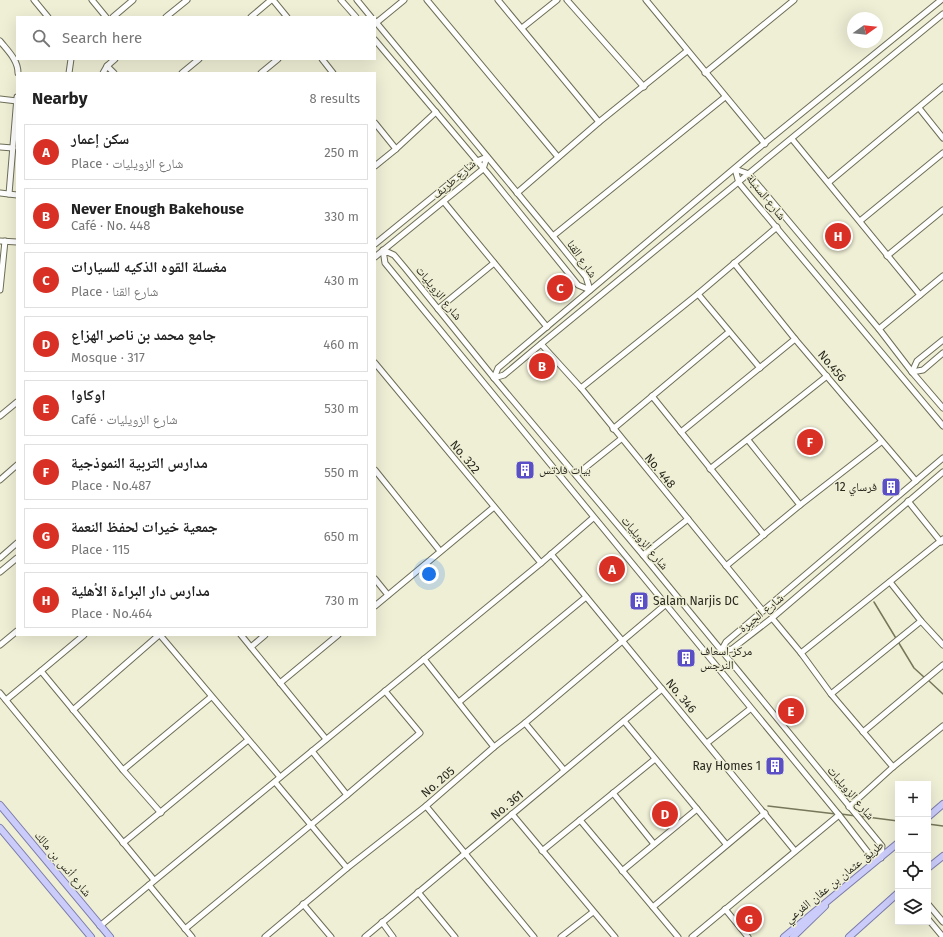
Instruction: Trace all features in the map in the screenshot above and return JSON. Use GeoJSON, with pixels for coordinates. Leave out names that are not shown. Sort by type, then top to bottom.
{"type":"FeatureCollection","features":[{"type":"Feature","properties":{"kind":"main road"},"geometry":{"type":"LineString","coordinates":[[931,814],[943,804]]}},
{"type":"Feature","properties":{"kind":"main road","name":"شارع أنس بن مالك"},"geometry":{"type":"LineString","coordinates":[[0,805],[110,937]]}},
{"type":"Feature","properties":{"kind":"main road"},"geometry":{"type":"LineString","coordinates":[[0,828],[91,937]]}},
{"type":"Feature","properties":{"kind":"main road","name":"طريق عثمان بن عفان الفرعي"},"geometry":{"type":"LineString","coordinates":[[784,937],[895,846]]}},
{"type":"Feature","properties":{"kind":"main road"},"geometry":{"type":"LineString","coordinates":[[931,866],[943,856]]}},
{"type":"Feature","properties":{"kind":"main road"},"geometry":{"type":"LineString","coordinates":[[793,937],[846,885]]}},
{"type":"Feature","properties":{"kind":"main road"},"geometry":{"type":"LineString","coordinates":[[849,937],[895,897]]}},
{"type":"Feature","properties":{"kind":"main road"},"geometry":{"type":"LineString","coordinates":[[845,937],[864,924]]}},
{"type":"Feature","properties":{"kind":"street"},"geometry":{"type":"LineString","coordinates":[[34,0],[47,16]]}},
{"type":"Feature","properties":{"kind":"street"},"geometry":{"type":"LineString","coordinates":[[92,0],[105,16]]}},
{"type":"Feature","properties":{"kind":"street"},"geometry":{"type":"LineString","coordinates":[[114,16],[133,0]]}},
{"type":"Feature","properties":{"kind":"street"},"geometry":{"type":"LineString","coordinates":[[167,16],[187,0]]}},
{"type":"Feature","properties":{"kind":"street"},"geometry":{"type":"LineString","coordinates":[[252,16],[272,0],[286,16]]}},
{"type":"Feature","properties":{"kind":"street"},"geometry":{"type":"LineString","coordinates":[[341,0],[355,16]]}},
{"type":"Feature","properties":{"kind":"street"},"geometry":{"type":"LineString","coordinates":[[357,0],[370,16]]}},
{"type":"Feature","properties":{"kind":"street"},"geometry":{"type":"LineString","coordinates":[[376,22],[404,0]]}},
{"type":"Feature","properties":{"kind":"street"},"geometry":{"type":"LineString","coordinates":[[427,0],[558,157]]}},
{"type":"Feature","properties":{"kind":"street"},"geometry":{"type":"LineString","coordinates":[[498,0],[599,122]]}},
{"type":"Feature","properties":{"kind":"street"},"geometry":{"type":"LineString","coordinates":[[522,28],[557,0]]}},
{"type":"Feature","properties":{"kind":"street"},"geometry":{"type":"LineString","coordinates":[[567,0],[644,87]]}},
{"type":"Feature","properties":{"kind":"street"},"geometry":{"type":"LineString","coordinates":[[647,0],[705,73],[765,144]]}},
{"type":"Feature","properties":{"kind":"street"},"geometry":{"type":"LineString","coordinates":[[705,73],[794,0]]}},
{"type":"Feature","properties":{"kind":"street"},"geometry":{"type":"LineString","coordinates":[[494,378],[498,368],[547,326],[765,144],[941,0]]}},
{"type":"Feature","properties":{"kind":"street"},"geometry":{"type":"LineString","coordinates":[[494,378],[504,375],[943,14]]}},
{"type":"Feature","properties":{"kind":"street","name":"شارع القنا"},"geometry":{"type":"LineString","coordinates":[[376,22],[586,277],[590,290]]}},
{"type":"Feature","properties":{"kind":"street","name":"شارع القنا"},"geometry":{"type":"LineString","coordinates":[[376,41],[477,161],[578,285],[590,290]]}},
{"type":"Feature","properties":{"kind":"street"},"geometry":{"type":"LineString","coordinates":[[0,43],[15,59],[18,72]]}},
{"type":"Feature","properties":{"kind":"street"},"geometry":{"type":"LineString","coordinates":[[518,193],[599,122],[687,51]]}},
{"type":"Feature","properties":{"kind":"street"},"geometry":{"type":"LineString","coordinates":[[69,72],[70,60]]}},
{"type":"Feature","properties":{"kind":"street"},"geometry":{"type":"LineString","coordinates":[[104,72],[107,66],[114,60]]}},
{"type":"Feature","properties":{"kind":"street"},"geometry":{"type":"LineString","coordinates":[[183,72],[198,60]]}},
{"type":"Feature","properties":{"kind":"street"},"geometry":{"type":"LineString","coordinates":[[264,72],[277,60]]}},
{"type":"Feature","properties":{"kind":"street"},"geometry":{"type":"LineString","coordinates":[[323,60],[332,72]]}},
{"type":"Feature","properties":{"kind":"street"},"geometry":{"type":"LineString","coordinates":[[107,66],[113,72]]}},
{"type":"Feature","properties":{"kind":"street"},"geometry":{"type":"LineString","coordinates":[[828,182],[943,87]]}},
{"type":"Feature","properties":{"kind":"street"},"geometry":{"type":"LineString","coordinates":[[553,236],[725,97]]}},
{"type":"Feature","properties":{"kind":"street"},"geometry":{"type":"LineString","coordinates":[[0,99],[16,101]]}},
{"type":"Feature","properties":{"kind":"street"},"geometry":{"type":"LineString","coordinates":[[919,108],[943,138]]}},
{"type":"Feature","properties":{"kind":"street"},"geometry":{"type":"LineString","coordinates":[[376,165],[436,112]]}},
{"type":"Feature","properties":{"kind":"street"},"geometry":{"type":"LineString","coordinates":[[9,194],[16,113]]}},
{"type":"Feature","properties":{"kind":"street"},"geometry":{"type":"LineString","coordinates":[[376,124],[396,149]]}},
{"type":"Feature","properties":{"kind":"street"},"geometry":{"type":"LineString","coordinates":[[792,139],[920,295]]}},
{"type":"Feature","properties":{"kind":"street"},"geometry":{"type":"LineString","coordinates":[[0,147],[13,148]]}},
{"type":"Feature","properties":{"kind":"street"},"geometry":{"type":"LineString","coordinates":[[860,221],[943,153]]}},
{"type":"Feature","properties":{"kind":"street","name":"شارع طريف"},"geometry":{"type":"LineString","coordinates":[[376,243],[477,161],[487,158]]}},
{"type":"Feature","properties":{"kind":"street","name":"شارع طريف"},"geometry":{"type":"LineString","coordinates":[[376,256],[483,169],[487,158]]}},
{"type":"Feature","properties":{"kind":"street","name":"شارع السنبلة"},"geometry":{"type":"LineString","coordinates":[[735,169],[749,174],[943,408]]}},
{"type":"Feature","properties":{"kind":"street","name":"شارع السنبلة"},"geometry":{"type":"LineString","coordinates":[[735,169],[739,183],[777,226],[943,426]]}},
{"type":"Feature","properties":{"kind":"street"},"geometry":{"type":"LineString","coordinates":[[0,193],[16,194]]}},
{"type":"Feature","properties":{"kind":"street"},"geometry":{"type":"LineString","coordinates":[[444,202],[547,326]]}},
{"type":"Feature","properties":{"kind":"street"},"geometry":{"type":"LineString","coordinates":[[887,256],[943,210]]}},
{"type":"Feature","properties":{"kind":"street"},"geometry":{"type":"LineString","coordinates":[[581,388],[698,294],[777,226]]}},
{"type":"Feature","properties":{"kind":"street"},"geometry":{"type":"LineString","coordinates":[[0,289],[2,241],[16,242]]}},
{"type":"Feature","properties":{"kind":"street","name":"شارع الزويليات"},"geometry":{"type":"LineString","coordinates":[[383,250],[394,255],[494,378],[576,475],[882,846],[881,858],[870,855],[839,815],[593,518],[385,263],[383,250]]}},
{"type":"Feature","properties":{"kind":"street"},"geometry":{"type":"LineString","coordinates":[[438,309],[494,263]]}},
{"type":"Feature","properties":{"kind":"street","name":"No.456"},"geometry":{"type":"LineString","coordinates":[[734,263],[795,339],[881,442],[916,481]]}},
{"type":"Feature","properties":{"kind":"street"},"geometry":{"type":"LineString","coordinates":[[879,330],[943,276]]}},
{"type":"Feature","properties":{"kind":"street"},"geometry":{"type":"LineString","coordinates":[[698,294],[760,368]]}},
{"type":"Feature","properties":{"kind":"street"},"geometry":{"type":"LineString","coordinates":[[613,429],[729,332]]}},
{"type":"Feature","properties":{"kind":"street"},"geometry":{"type":"LineString","coordinates":[[681,432],[795,339]]}},
{"type":"Feature","properties":{"kind":"street"},"geometry":{"type":"LineString","coordinates":[[912,372],[917,361],[943,340]]}},
{"type":"Feature","properties":{"kind":"street","name":"No. 448"},"geometry":{"type":"LineString","coordinates":[[541,344],[581,388],[763,611]]}},
{"type":"Feature","properties":{"kind":"street"},"geometry":{"type":"LineString","coordinates":[[912,372],[923,370],[943,353]]}},
{"type":"Feature","properties":{"kind":"street","name":"No. 322"},"geometry":{"type":"LineString","coordinates":[[376,364],[541,563]]}},
{"type":"Feature","properties":{"kind":"street"},"geometry":{"type":"LineString","coordinates":[[710,469],[827,376]]}},
{"type":"Feature","properties":{"kind":"street"},"geometry":{"type":"LineString","coordinates":[[652,396],[764,535]]}},
{"type":"Feature","properties":{"kind":"street"},"geometry":{"type":"LineString","coordinates":[[0,416],[16,403]]}},
{"type":"Feature","properties":{"kind":"street"},"geometry":{"type":"LineString","coordinates":[[576,475],[621,438]]}},
{"type":"Feature","properties":{"kind":"street"},"geometry":{"type":"LineString","coordinates":[[748,440],[800,505]]}},
{"type":"Feature","properties":{"kind":"street"},"geometry":{"type":"LineString","coordinates":[[726,566],[800,505],[881,442]]}},
{"type":"Feature","properties":{"kind":"street","name":"شارع الجيرة"},"geometry":{"type":"LineString","coordinates":[[721,651],[726,642],[943,458]]}},
{"type":"Feature","properties":{"kind":"street"},"geometry":{"type":"LineString","coordinates":[[0,480],[16,466]]}},
{"type":"Feature","properties":{"kind":"street"},"geometry":{"type":"LineString","coordinates":[[376,471],[440,551]]}},
{"type":"Feature","properties":{"kind":"street","name":"شارع الجيرة"},"geometry":{"type":"LineString","coordinates":[[721,651],[732,649],[772,618],[943,472]]}},
{"type":"Feature","properties":{"kind":"street"},"geometry":{"type":"LineString","coordinates":[[801,653],[942,541],[908,501]]}},
{"type":"Feature","properties":{"kind":"street"},"geometry":{"type":"LineString","coordinates":[[376,605],[494,507]]}},
{"type":"Feature","properties":{"kind":"street"},"geometry":{"type":"LineString","coordinates":[[100,926],[149,884],[541,563],[593,518]]}},
{"type":"Feature","properties":{"kind":"street"},"geometry":{"type":"LineString","coordinates":[[643,556],[688,519]]}},
{"type":"Feature","properties":{"kind":"street"},"geometry":{"type":"LineString","coordinates":[[0,558],[16,544]]}},
{"type":"Feature","properties":{"kind":"street","name":"No. 346"},"geometry":{"type":"LineString","coordinates":[[551,554],[795,851]]}},
{"type":"Feature","properties":{"kind":"street"},"geometry":{"type":"LineString","coordinates":[[0,572],[16,559]]}},
{"type":"Feature","properties":{"kind":"street"},"geometry":{"type":"LineString","coordinates":[[376,580],[388,595]]}},
{"type":"Feature","properties":{"kind":"street"},"geometry":{"type":"LineString","coordinates":[[890,582],[921,621],[943,645]]}},
{"type":"Feature","properties":{"kind":"street"},"geometry":{"type":"LineString","coordinates":[[459,702],[586,597]]}},
{"type":"Feature","properties":{"kind":"street","name":"No. 205"},"geometry":{"type":"LineString","coordinates":[[265,937],[347,868],[426,806],[494,747],[525,723],[665,605]]}},
{"type":"Feature","properties":{"kind":"street"},"geometry":{"type":"LineString","coordinates":[[772,618],[801,653],[831,694],[893,767]]}},
{"type":"Feature","properties":{"kind":"street"},"geometry":{"type":"LineString","coordinates":[[831,694],[921,621]]}},
{"type":"Feature","properties":{"kind":"street"},"geometry":{"type":"LineString","coordinates":[[0,645],[16,632]]}},
{"type":"Feature","properties":{"kind":"street"},"geometry":{"type":"LineString","coordinates":[[6,700],[83,636]]}},
{"type":"Feature","properties":{"kind":"street"},"geometry":{"type":"LineString","coordinates":[[73,710],[158,636]]}},
{"type":"Feature","properties":{"kind":"street"},"geometry":{"type":"LineString","coordinates":[[160,636],[280,777]]}},
{"type":"Feature","properties":{"kind":"street"},"geometry":{"type":"LineString","coordinates":[[242,636],[326,739]]}},
{"type":"Feature","properties":{"kind":"street"},"geometry":{"type":"LineString","coordinates":[[251,647],[264,636]]}},
{"type":"Feature","properties":{"kind":"street"},"geometry":{"type":"LineString","coordinates":[[280,683],[334,636]]}},
{"type":"Feature","properties":{"kind":"street"},"geometry":{"type":"LineString","coordinates":[[424,659],[494,747]]}},
{"type":"Feature","properties":{"kind":"street"},"geometry":{"type":"LineString","coordinates":[[863,732],[943,665]]}},
{"type":"Feature","properties":{"kind":"street"},"geometry":{"type":"LineString","coordinates":[[41,671],[123,770],[161,813]]}},
{"type":"Feature","properties":{"kind":"street","name":"No. 361"},"geometry":{"type":"LineString","coordinates":[[365,937],[662,689]]}},
{"type":"Feature","properties":{"kind":"street"},"geometry":{"type":"LineString","coordinates":[[185,929],[420,733],[385,691]]}},
{"type":"Feature","properties":{"kind":"street"},"geometry":{"type":"LineString","coordinates":[[0,693],[154,880]]}},
{"type":"Feature","properties":{"kind":"street"},"geometry":{"type":"LineString","coordinates":[[123,770],[211,697]]}},
{"type":"Feature","properties":{"kind":"street"},"geometry":{"type":"LineString","coordinates":[[707,743],[750,709]]}},
{"type":"Feature","properties":{"kind":"street"},"geometry":{"type":"LineString","coordinates":[[624,721],[726,844]]}},
{"type":"Feature","properties":{"kind":"street"},"geometry":{"type":"LineString","coordinates":[[525,723],[564,770]]}},
{"type":"Feature","properties":{"kind":"street"},"geometry":{"type":"LineString","coordinates":[[849,807],[893,767],[943,726]]}},
{"type":"Feature","properties":{"kind":"street"},"geometry":{"type":"LineString","coordinates":[[123,843],[248,740]]}},
{"type":"Feature","properties":{"kind":"street"},"geometry":{"type":"LineString","coordinates":[[312,751],[346,794]]}},
{"type":"Feature","properties":{"kind":"street"},"geometry":{"type":"LineString","coordinates":[[542,851],[655,759]]}},
{"type":"Feature","properties":{"kind":"street"},"geometry":{"type":"LineString","coordinates":[[275,782],[347,868]]}},
{"type":"Feature","properties":{"kind":"street"},"geometry":{"type":"LineString","coordinates":[[613,793],[654,844]]}},
{"type":"Feature","properties":{"kind":"street"},"geometry":{"type":"LineString","coordinates":[[426,806],[534,937]]}},
{"type":"Feature","properties":{"kind":"street"},"geometry":{"type":"LineString","coordinates":[[622,870],[697,809]]}},
{"type":"Feature","properties":{"kind":"street"},"geometry":{"type":"LineString","coordinates":[[653,907],[726,844],[765,813]]}},
{"type":"Feature","properties":{"kind":"street"},"geometry":{"type":"LineString","coordinates":[[512,814],[614,937]]}},
{"type":"Feature","properties":{"kind":"street"},"geometry":{"type":"LineString","coordinates":[[692,937],[839,815]]}},
{"type":"Feature","properties":{"kind":"street"},"geometry":{"type":"LineString","coordinates":[[580,820],[678,937]]}},
{"type":"Feature","properties":{"kind":"street"},"geometry":{"type":"LineString","coordinates":[[149,884],[192,937]]}},
{"type":"Feature","properties":{"kind":"street"},"geometry":{"type":"LineString","coordinates":[[418,892],[455,937]]}},
{"type":"Feature","properties":{"kind":"street"},"geometry":{"type":"LineString","coordinates":[[303,904],[331,937]]}},
{"type":"Feature","properties":{"kind":"street"},"geometry":{"type":"LineString","coordinates":[[931,908],[943,922]]}},
{"type":"Feature","properties":{"kind":"street"},"geometry":{"type":"LineString","coordinates":[[725,909],[748,937]]}},
{"type":"Feature","properties":{"kind":"street"},"geometry":{"type":"LineString","coordinates":[[561,937],[593,912]]}},
{"type":"Feature","properties":{"kind":"street"},"geometry":{"type":"LineString","coordinates":[[382,922],[393,937]]}},
{"type":"Feature","properties":{"kind":"street"},"geometry":{"type":"LineString","coordinates":[[931,923],[943,937]]}},
{"type":"Feature","properties":{"kind":"waterway"},"geometry":{"type":"LineString","coordinates":[[874,602],[914,668],[925,678]]}},
{"type":"Feature","properties":{"kind":"waterway"},"geometry":{"type":"LineString","coordinates":[[928,680],[943,694]]}},
{"type":"Feature","properties":{"kind":"waterway"},"geometry":{"type":"LineString","coordinates":[[768,806],[836,814]]}},
{"type":"Feature","properties":{"kind":"waterway"},"geometry":{"type":"LineString","coordinates":[[841,814],[856,816]]}},
{"type":"Feature","properties":{"kind":"waterway"},"geometry":{"type":"LineString","coordinates":[[859,816],[895,821]]}},
{"type":"Feature","properties":{"kind":"waterway"},"geometry":{"type":"LineString","coordinates":[[931,824],[943,826]]}},
{"type":"Feature","properties":{"kind":"place","name":"مدارس دار البراءة الأهلية"},"geometry":{"type":"Point","coordinates":[838,236]}},
{"type":"Feature","properties":{"kind":"place","name":"مغسلة القوه الذكيه للسيارات"},"geometry":{"type":"Point","coordinates":[560,288]}},
{"type":"Feature","properties":{"kind":"place","name":"Never Enough Bakehouse"},"geometry":{"type":"Point","coordinates":[542,366]}},
{"type":"Feature","properties":{"kind":"place","name":"مدارس التربية النموذجية"},"geometry":{"type":"Point","coordinates":[810,442]}},
{"type":"Feature","properties":{"kind":"place","name":"بيات فلاتس"},"geometry":{"type":"Point","coordinates":[525,470]}},
{"type":"Feature","properties":{"kind":"place","name":"فرساي 12"},"geometry":{"type":"Point","coordinates":[891,487]}},
{"type":"Feature","properties":{"kind":"place","name":"سكن إعمار"},"geometry":{"type":"Point","coordinates":[612,569]}},
{"type":"Feature","properties":{"kind":"place","name":"Salam Narjis DC"},"geometry":{"type":"Point","coordinates":[639,601]}},
{"type":"Feature","properties":{"kind":"place","name":"مركز اسعاف النرجس"},"geometry":{"type":"Point","coordinates":[686,658]}},
{"type":"Feature","properties":{"kind":"place","name":"اوكاوا"},"geometry":{"type":"Point","coordinates":[791,711]}},
{"type":"Feature","properties":{"kind":"place","name":"Ray Homes 1"},"geometry":{"type":"Point","coordinates":[775,766]}},
{"type":"Feature","properties":{"kind":"place","name":"جامع محمد بن ناصر الهزاع"},"geometry":{"type":"Point","coordinates":[665,814]}},
{"type":"Feature","properties":{"kind":"place","name":"جمعية خيرات لحفظ النعمة"},"geometry":{"type":"Point","coordinates":[749,919]}}]}
